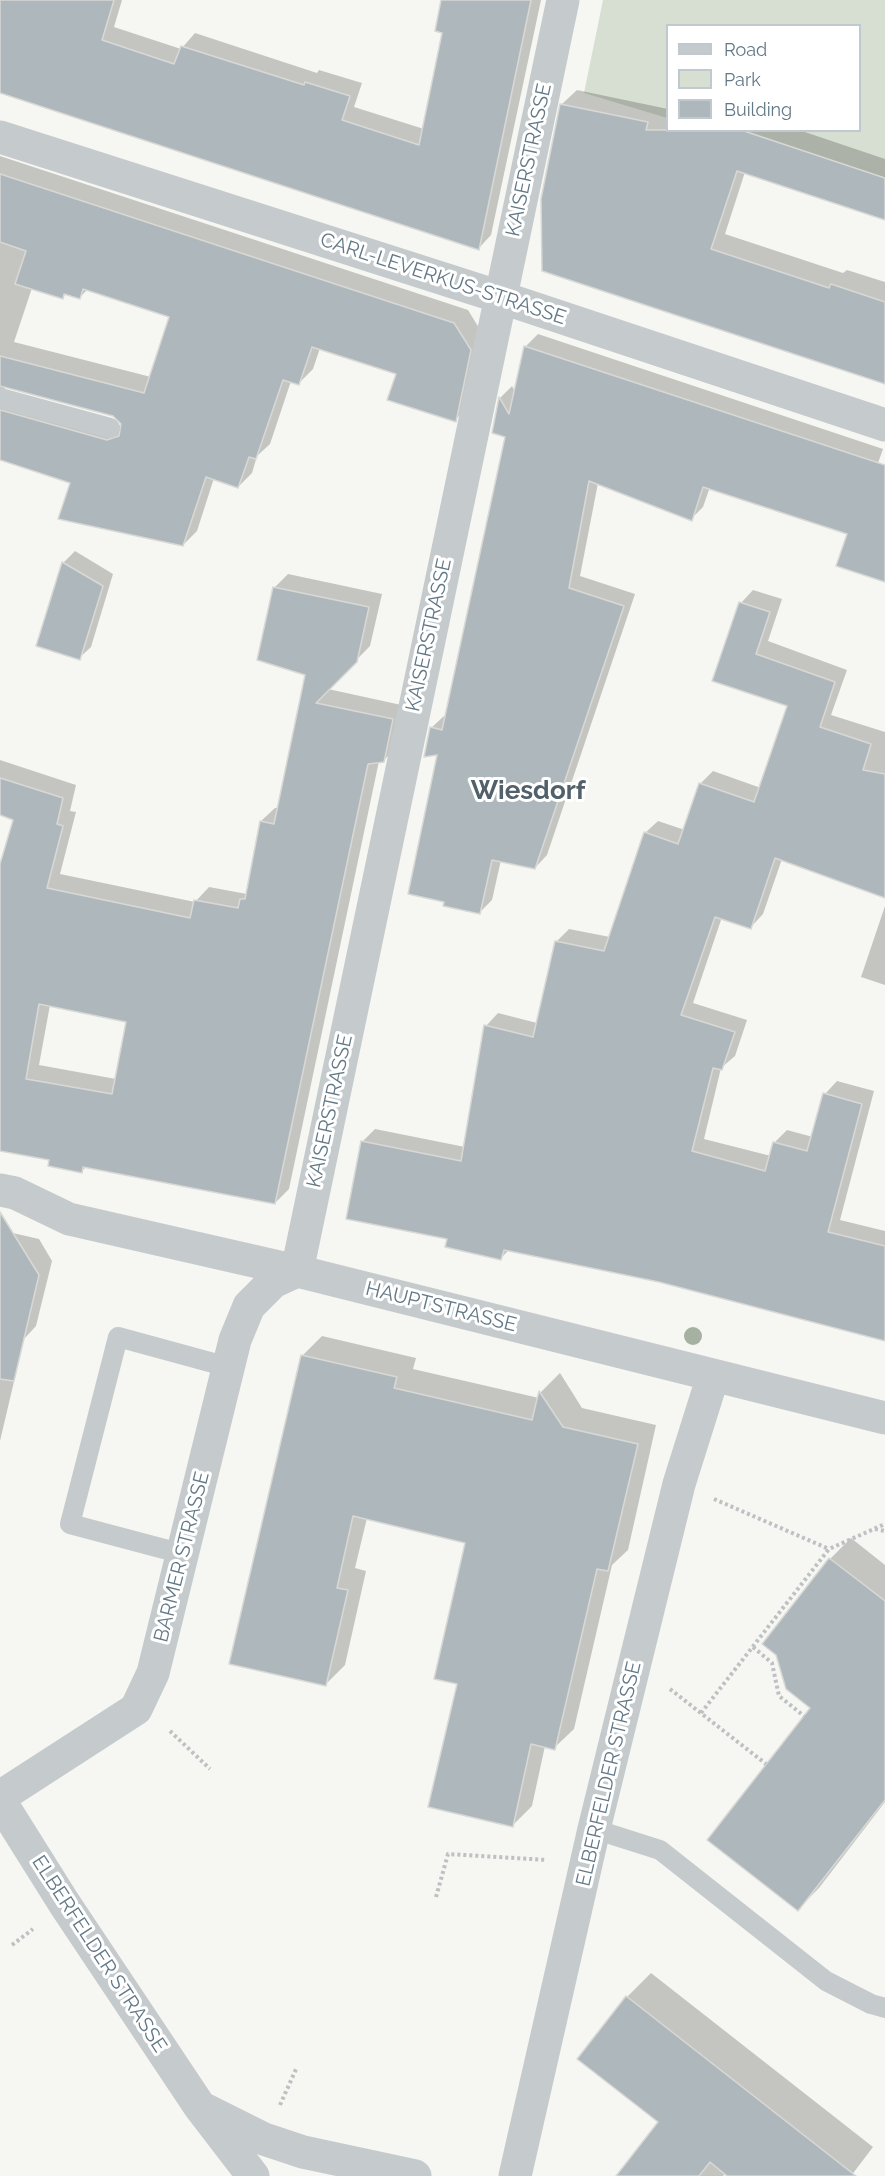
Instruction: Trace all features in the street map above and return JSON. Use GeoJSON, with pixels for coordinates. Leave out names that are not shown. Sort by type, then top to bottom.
{"type":"FeatureCollection","features":[{"type":"Feature","properties":{"kind":"street","name":"KAISERSTRASSE"},"geometry":{"type":"LineString","coordinates":[[297,1271],[563,0]]}},
{"type":"Feature","properties":{"kind":"street","name":"CARL-LEVERKUS-STRASSE"},"geometry":{"type":"LineString","coordinates":[[0,137],[500,297],[885,425]]}},
{"type":"Feature","properties":{"kind":"street","name":"HAUPTSTRASSE"},"geometry":{"type":"LineString","coordinates":[[0,1190],[15,1193],[69,1219],[297,1271],[885,1418]]}},
{"type":"Feature","properties":{"kind":"street","name":"BARMER STRASSE"},"geometry":{"type":"LineString","coordinates":[[0,1799],[136,1708],[153,1673],[235,1340],[249,1306],[273,1282],[297,1271]]}},
{"type":"Feature","properties":{"kind":"street","name":"ELBERFELDER STRASSE"},"geometry":{"type":"LineString","coordinates":[[515,2176],[594,1828],[635,1662],[680,1484],[713,1376]]}},
{"type":"Feature","properties":{"kind":"street","name":"ELBERFELDER STRASSE"},"geometry":{"type":"LineString","coordinates":[[0,1799],[64,1904],[200,2107],[254,2176]]}},
{"type":"Feature","properties":{"kind":"street","name":"ELBERFELDER STRASSE"},"geometry":{"type":"LineString","coordinates":[[200,2107],[264,2139],[303,2152],[416,2176]]}},
{"type":"Feature","properties":{"kind":"lane"},"geometry":{"type":"LineString","coordinates":[[0,398],[110,428]]}},
{"type":"Feature","properties":{"kind":"lane"},"geometry":{"type":"LineString","coordinates":[[183,1554],[69,1524],[118,1337],[228,1367]]}},
{"type":"Feature","properties":{"kind":"lane"},"geometry":{"type":"LineString","coordinates":[[594,1828],[660,1850],[826,1981],[871,2004],[885,2008]]}},
{"type":"Feature","properties":{"kind":"path"},"geometry":{"type":"LineString","coordinates":[[680,1484],[829,1549]]}},
{"type":"Feature","properties":{"kind":"path"},"geometry":{"type":"LineString","coordinates":[[701,1713],[829,1549],[885,1524]]}},
{"type":"Feature","properties":{"kind":"path"},"geometry":{"type":"LineString","coordinates":[[874,1529],[885,1531]]}},
{"type":"Feature","properties":{"kind":"path"},"geometry":{"type":"LineString","coordinates":[[753,1647],[772,1663],[779,1696],[804,1716]]}},
{"type":"Feature","properties":{"kind":"path"},"geometry":{"type":"LineString","coordinates":[[635,1662],[766,1764]]}},
{"type":"Feature","properties":{"kind":"path"},"geometry":{"type":"LineString","coordinates":[[436,1897],[448,1854],[587,1862]]}},
{"type":"Feature","properties":{"kind":"green space"},"geometry":{"type":"Polygon","coordinates":[[[603,0],[885,0],[885,183],[712,132],[861,132],[861,24],[666,24],[666,118],[584,93],[603,0]]]}},
{"type":"Feature","properties":{"kind":"building"},"geometry":{"type":"Polygon","coordinates":[[[0,0],[114,0],[102,40],[174,64],[181,46],[304,85],[305,82],[350,96],[342,120],[419,145],[442,33],[435,31],[441,0],[531,0],[479,250],[0,93],[0,0]]]}},
{"type":"Feature","properties":{"kind":"building"},"geometry":{"type":"Polygon","coordinates":[[[560,104],[648,122],[646,130],[747,132],[885,178],[885,220],[737,171],[711,249],[829,288],[831,284],[885,302],[885,384],[542,271],[541,199],[560,104]]]}},
{"type":"Feature","properties":{"kind":"building"},"geometry":{"type":"Polygon","coordinates":[[[0,174],[454,323],[471,350],[456,422],[387,400],[396,374],[312,347],[299,385],[283,380],[256,459],[249,457],[238,488],[206,477],[183,546],[58,519],[70,483],[0,460],[0,410],[107,440],[119,436],[121,424],[113,416],[0,386],[0,356],[144,393],[169,317],[83,289],[80,299],[64,294],[63,299],[15,284],[26,251],[0,242],[0,174]]]}},
{"type":"Feature","properties":{"kind":"building"},"geometry":{"type":"Polygon","coordinates":[[[524,346],[885,465],[885,582],[836,566],[847,534],[703,487],[692,521],[589,481],[569,588],[624,606],[535,869],[492,860],[480,914],[443,906],[444,902],[408,894],[437,755],[424,757],[430,727],[442,730],[505,437],[492,433],[499,397],[509,414],[524,346]]]}},
{"type":"Feature","properties":{"kind":"building"},"geometry":{"type":"Polygon","coordinates":[[[62,562],[103,586],[80,660],[36,646],[62,562]]]}},
{"type":"Feature","properties":{"kind":"building"},"geometry":{"type":"Polygon","coordinates":[[[273,587],[369,607],[357,662],[316,703],[393,719],[384,762],[368,764],[275,1204],[83,1167],[82,1173],[48,1166],[49,1160],[0,1151],[0,864],[13,820],[0,815],[0,778],[63,798],[57,824],[63,826],[47,888],[190,918],[194,900],[238,908],[240,899],[245,899],[260,821],[274,824],[305,675],[257,660],[273,587]],[[39,1004],[26,1079],[112,1094],[126,1022],[39,1004]]]}},
{"type":"Feature","properties":{"kind":"building"},"geometry":{"type":"Polygon","coordinates":[[[739,602],[770,612],[756,654],[835,682],[820,727],[871,744],[863,770],[885,774],[885,898],[775,858],[751,929],[715,917],[681,1015],[735,1032],[722,1070],[713,1068],[692,1151],[765,1171],[773,1142],[807,1151],[823,1093],[862,1104],[828,1232],[885,1246],[885,1341],[659,1282],[504,1250],[501,1260],[445,1247],[447,1239],[346,1219],[361,1141],[461,1161],[484,1025],[533,1037],[555,941],[604,951],[644,832],[678,844],[699,783],[754,802],[787,706],[712,681],[739,602]]]}},
{"type":"Feature","properties":{"kind":"building"},"geometry":{"type":"Polygon","coordinates":[[[0,1212],[39,1275],[14,1381],[0,1379],[0,1212]]]}},
{"type":"Feature","properties":{"kind":"building"},"geometry":{"type":"Polygon","coordinates":[[[301,1355],[397,1377],[394,1388],[532,1420],[539,1391],[563,1427],[638,1444],[608,1571],[597,1569],[555,1750],[531,1744],[513,1827],[428,1807],[457,1684],[434,1679],[465,1543],[353,1516],[337,1588],[348,1590],[326,1686],[229,1664],[301,1355]]]}},
{"type":"Feature","properties":{"kind":"building"},"geometry":{"type":"Polygon","coordinates":[[[829,1558],[885,1601],[885,1800],[798,1911],[707,1840],[810,1708],[786,1689],[776,1655],[762,1644],[829,1558]]]}},
{"type":"Feature","properties":{"kind":"building"},"geometry":{"type":"Polygon","coordinates":[[[626,1996],[856,2176],[727,2176],[710,2162],[699,2176],[616,2176],[658,2122],[577,2059],[626,1996]]]}},
{"type":"Feature","properties":{"kind":"district","name":"Wiesdorf"},"geometry":{"type":"Point","coordinates":[528,791]}}]}
